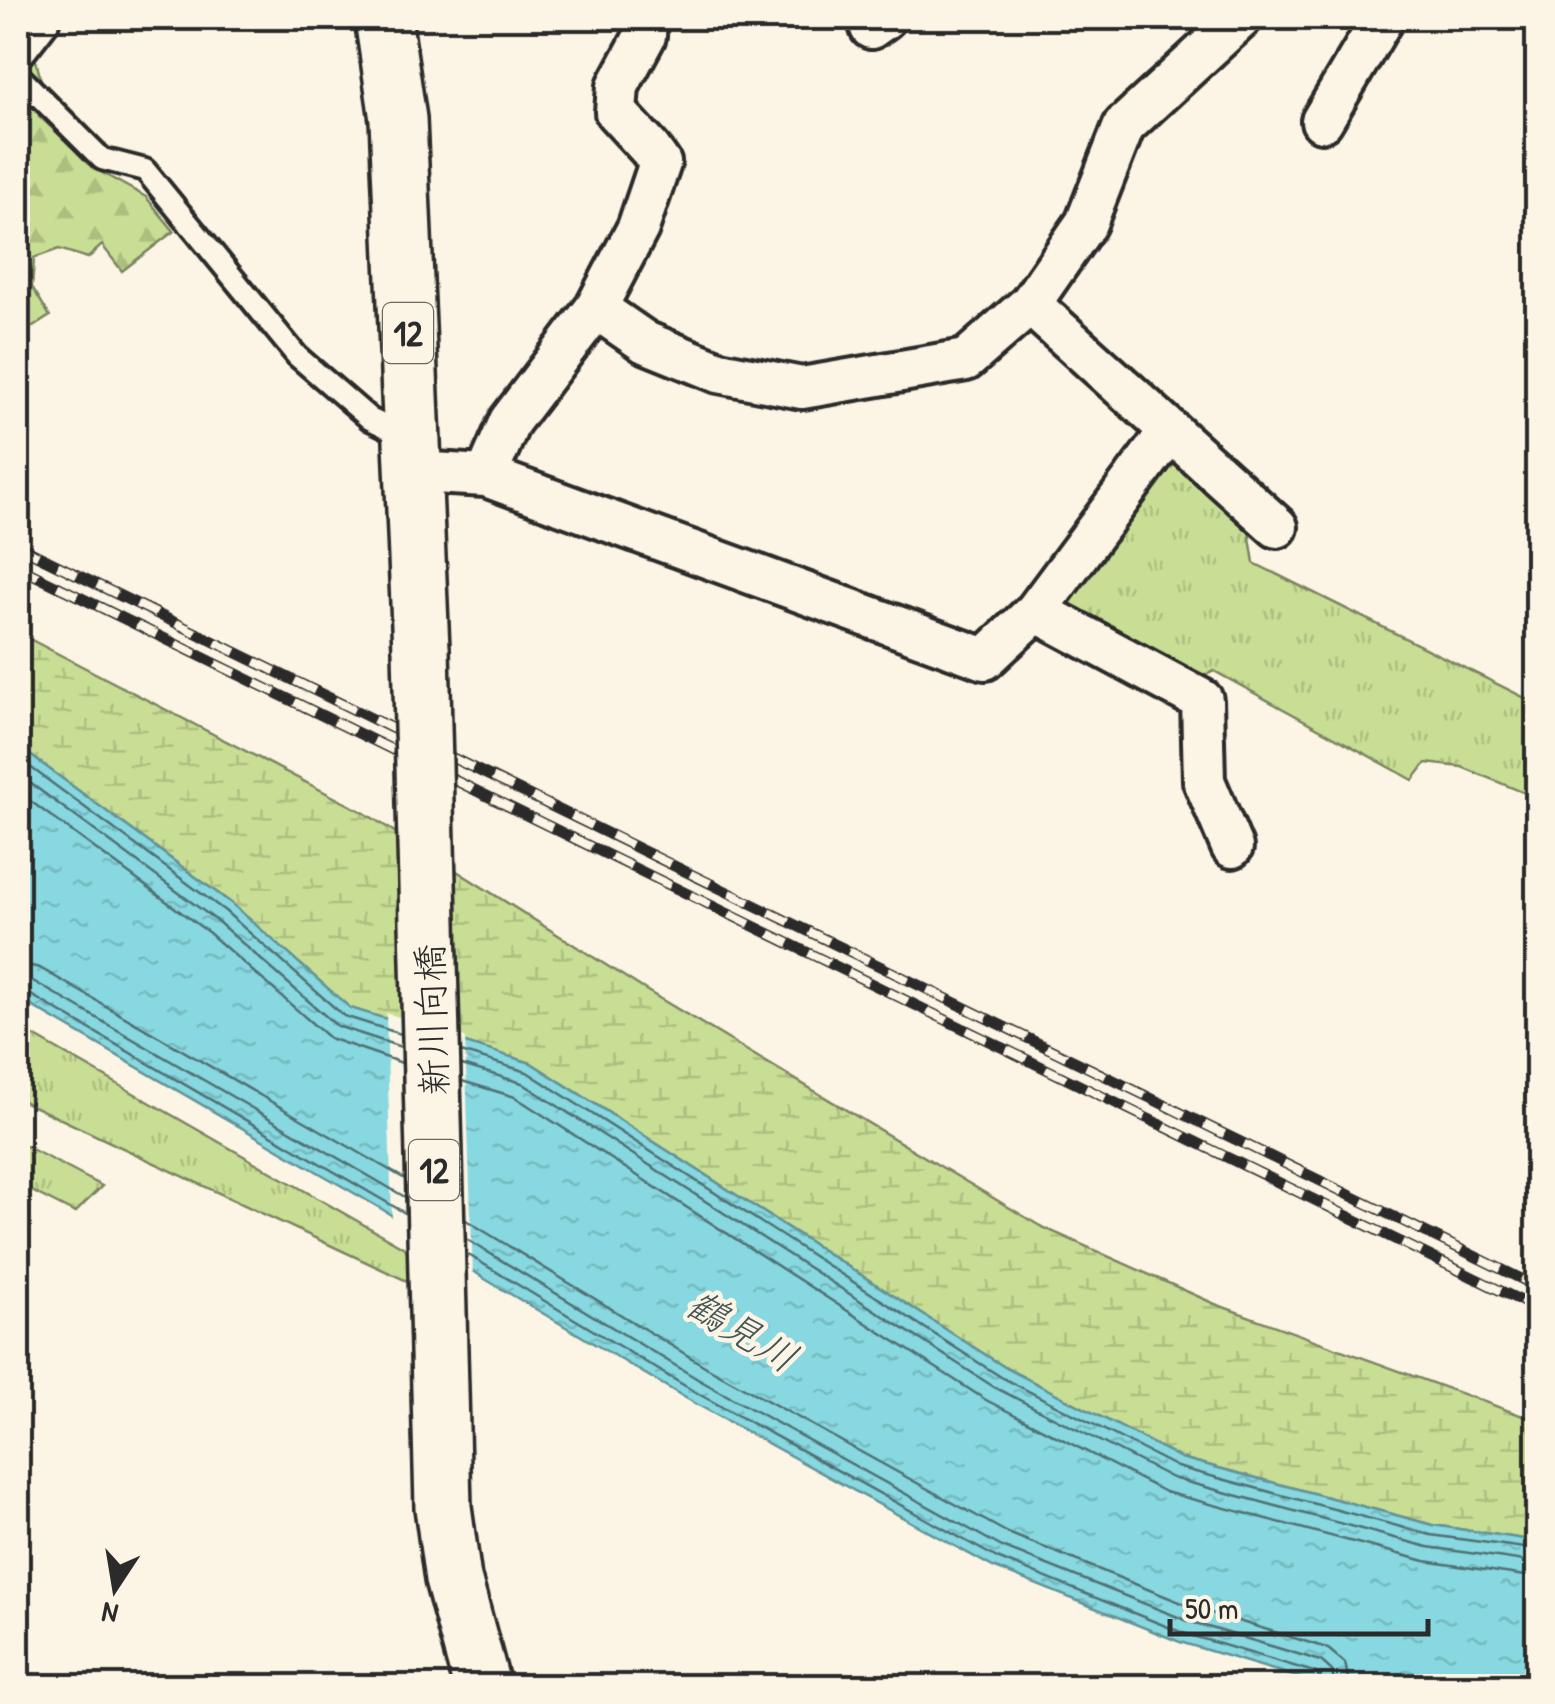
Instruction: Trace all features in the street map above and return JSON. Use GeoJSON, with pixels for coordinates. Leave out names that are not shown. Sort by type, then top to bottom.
{"type":"FeatureCollection","features":[{"type":"Feature","properties":{"kind":"main road","name":"12"},"geometry":{"type":"LineString","coordinates":[[387,20],[398,119],[414,456]]}},
{"type":"Feature","properties":{"kind":"main road","name":"新川向橋"},"geometry":{"type":"LineString","coordinates":[[414,456],[443,1507],[453,1580],[482,1686]]}},
{"type":"Feature","properties":{"kind":"street"},"geometry":{"type":"LineString","coordinates":[[18,44],[39,18]]}},
{"type":"Feature","properties":{"kind":"street"},"geometry":{"type":"LineString","coordinates":[[486,476],[510,421],[596,308],[638,228],[660,163],[616,112],[618,86],[645,36],[646,18]]}},
{"type":"Feature","properties":{"kind":"street"},"geometry":{"type":"LineString","coordinates":[[596,308],[645,342],[719,372],[802,388],[966,360],[1030,304],[1086,223],[1124,126],[1241,18]]}},
{"type":"Feature","properties":{"kind":"street"},"geometry":{"type":"LineString","coordinates":[[1322,121],[1383,18]]}},
{"type":"Feature","properties":{"kind":"street"},"geometry":{"type":"LineString","coordinates":[[1030,304],[1278,527]]}},
{"type":"Feature","properties":{"kind":"street"},"geometry":{"type":"LineString","coordinates":[[414,456],[486,476],[985,660],[1036,612],[1169,432]]}},
{"type":"Feature","properties":{"kind":"street"},"geometry":{"type":"LineString","coordinates":[[1036,612],[1202,700],[1204,781],[1232,847]]}},
{"type":"Feature","properties":{"kind":"lane"},"geometry":{"type":"LineString","coordinates":[[18,75],[102,159],[146,170],[297,356],[414,456]]}},
{"type":"Feature","properties":{"kind":"green space"},"geometry":{"type":"Polygon","coordinates":[[[33,50],[41,80],[39,116],[97,170],[146,197],[174,231],[122,271],[102,245],[88,258],[59,249],[34,258],[32,287],[50,316],[33,327],[18,316],[18,68],[33,50]]]}},
{"type":"Feature","properties":{"kind":"green space"},"geometry":{"type":"Polygon","coordinates":[[[1177,460],[1245,505],[1254,563],[1537,704],[1537,798],[1462,767],[1426,763],[1413,780],[1214,671],[1197,679],[1057,601],[1165,461],[1177,460]]]}},
{"type":"Feature","properties":{"kind":"green space"},"geometry":{"type":"Polygon","coordinates":[[[18,633],[363,812],[644,989],[1040,1226],[1215,1304],[1537,1421],[1537,1541],[1433,1525],[1181,1458],[1006,1368],[531,1063],[350,1008],[231,903],[18,746],[18,633]]]}},
{"type":"Feature","properties":{"kind":"green space"},"geometry":{"type":"Polygon","coordinates":[[[18,1027],[408,1250],[411,1283],[18,1099],[18,1027]]]}},
{"type":"Feature","properties":{"kind":"green space"},"geometry":{"type":"Polygon","coordinates":[[[18,1142],[102,1186],[75,1213],[18,1184],[18,1142]]]}},
{"type":"Feature","properties":{"kind":"water","name":"鶴見川"},"geometry":{"type":"Polygon","coordinates":[[[18,746],[231,903],[350,1008],[531,1063],[1006,1368],[1181,1458],[1433,1525],[1537,1541],[1537,1686],[1327,1686],[1180,1642],[993,1567],[689,1400],[485,1279],[385,1211],[18,998],[18,746]]]}},
{"type":"Feature","properties":{"kind":"pier"},"geometry":{"type":"Polygon","coordinates":[[[386,1013],[465,1037],[473,1277],[392,1221],[386,1013]]]}},
{"type":"Feature","properties":{"kind":"railway"},"geometry":{"type":"LineString","coordinates":[[18,546],[1538,1287]]}},
{"type":"Feature","properties":{"kind":"railway"},"geometry":{"type":"LineString","coordinates":[[18,567],[1538,1309]]}}]}
